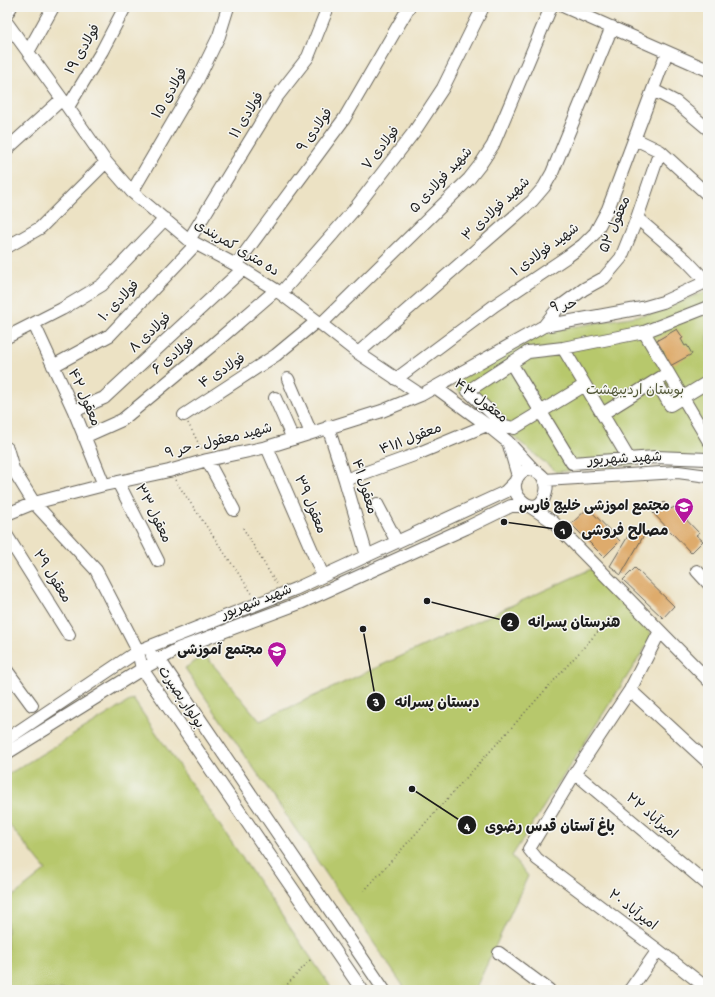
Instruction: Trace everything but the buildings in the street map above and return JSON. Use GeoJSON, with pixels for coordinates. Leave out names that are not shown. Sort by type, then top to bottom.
{"type":"FeatureCollection","features":[{"type":"Feature","properties":{"kind":"street"},"geometry":{"type":"LineString","coordinates":[[7,13],[11,7]]}},
{"type":"Feature","properties":{"kind":"street"},"geometry":{"type":"LineString","coordinates":[[28,52],[53,7]]}},
{"type":"Feature","properties":{"kind":"street","name":"فولادی ۱۹"},"geometry":{"type":"LineString","coordinates":[[7,149],[65,103],[102,51],[125,7]]}},
{"type":"Feature","properties":{"kind":"street","name":"فولادی ۱۵"},"geometry":{"type":"LineString","coordinates":[[132,192],[197,81],[219,36],[228,7]]}},
{"type":"Feature","properties":{"kind":"street","name":"فولادی ۱۱"},"geometry":{"type":"LineString","coordinates":[[193,242],[276,98],[308,57],[328,7]]}},
{"type":"Feature","properties":{"kind":"street","name":"فولادی ۹"},"geometry":{"type":"LineString","coordinates":[[240,267],[344,119],[409,7]]}},
{"type":"Feature","properties":{"kind":"street","name":"فولادی ۷"},"geometry":{"type":"LineString","coordinates":[[279,292],[353,211],[414,132],[443,88],[483,7]]}},
{"type":"Feature","properties":{"kind":"street","name":"شهید فولادی ۵"},"geometry":{"type":"LineString","coordinates":[[319,322],[469,179],[480,165],[493,145],[551,7]]}},
{"type":"Feature","properties":{"kind":"street"},"geometry":{"type":"LineString","coordinates":[[565,7],[708,70]]}},
{"type":"Feature","properties":{"kind":"street","name":"ده متری کمربندی"},"geometry":{"type":"LineString","coordinates":[[7,23],[11,38],[28,52],[106,162],[132,192],[193,242],[240,267],[279,292],[358,353],[421,395]]}},
{"type":"Feature","properties":{"kind":"street","name":"شهید فولادی ۳"},"geometry":{"type":"LineString","coordinates":[[358,353],[532,200],[544,187],[552,173],[612,27]]}},
{"type":"Feature","properties":{"kind":"street","name":"شهید فولادی ۱"},"geometry":{"type":"LineString","coordinates":[[396,379],[495,305],[583,245],[595,232],[608,209],[667,52]]}},
{"type":"Feature","properties":{"kind":"street"},"geometry":{"type":"LineString","coordinates":[[653,90],[676,102],[708,129]]}},
{"type":"Feature","properties":{"kind":"street"},"geometry":{"type":"LineString","coordinates":[[635,139],[660,151],[708,195]]}},
{"type":"Feature","properties":{"kind":"street","name":"معقول ۵۲"},"geometry":{"type":"LineString","coordinates":[[544,326],[558,308],[584,289],[604,278],[621,258],[637,218],[660,151]]}},
{"type":"Feature","properties":{"kind":"street"},"geometry":{"type":"LineString","coordinates":[[7,247],[40,228],[106,162]]}},
{"type":"Feature","properties":{"kind":"street"},"geometry":{"type":"LineString","coordinates":[[637,218],[686,260],[707,281]]}},
{"type":"Feature","properties":{"kind":"street"},"geometry":{"type":"LineString","coordinates":[[7,337],[62,309],[102,285],[165,219]]}},
{"type":"Feature","properties":{"kind":"street","name":"فولادی ۱۰"},"geometry":{"type":"LineString","coordinates":[[53,366],[110,335],[193,242]]}},
{"type":"Feature","properties":{"kind":"street","name":"فولادی ۸"},"geometry":{"type":"LineString","coordinates":[[74,411],[104,398],[240,267]]}},
{"type":"Feature","properties":{"kind":"street","name":"حر ۹"},"geometry":{"type":"LineString","coordinates":[[435,387],[544,326],[642,308],[663,302],[707,281]]}},
{"type":"Feature","properties":{"kind":"street","name":"فولادی ۶"},"geometry":{"type":"LineString","coordinates":[[84,437],[122,420],[279,292]]}},
{"type":"Feature","properties":{"kind":"street"},"geometry":{"type":"LineString","coordinates":[[585,385],[514,428],[505,426],[468,391],[528,352],[563,348],[644,332],[708,307]]}},
{"type":"Feature","properties":{"kind":"street","name":"فولادی ۴"},"geometry":{"type":"LineString","coordinates":[[184,415],[276,355],[319,322]]}},
{"type":"Feature","properties":{"kind":"street","name":"معقول ۴۲"},"geometry":{"type":"LineString","coordinates":[[34,324],[74,411],[104,485]]}},
{"type":"Feature","properties":{"kind":"street"},"geometry":{"type":"LineString","coordinates":[[644,332],[708,440]]}},
{"type":"Feature","properties":{"kind":"street"},"geometry":{"type":"LineString","coordinates":[[563,348],[629,459]]}},
{"type":"Feature","properties":{"kind":"street"},"geometry":{"type":"LineString","coordinates":[[511,363],[572,463],[655,457],[708,458]]}},
{"type":"Feature","properties":{"kind":"street"},"geometry":{"type":"LineString","coordinates":[[602,414],[668,373]]}},
{"type":"Feature","properties":{"kind":"street"},"geometry":{"type":"LineString","coordinates":[[288,379],[311,433]]}},
{"type":"Feature","properties":{"kind":"street"},"geometry":{"type":"LineString","coordinates":[[656,381],[670,405],[708,382]]}},
{"type":"Feature","properties":{"kind":"street","name":"شهید معقول - حر ۹"},"geometry":{"type":"LineString","coordinates":[[7,514],[34,503],[104,485],[169,471],[207,460],[267,447],[382,411],[421,395],[435,387]]}},
{"type":"Feature","properties":{"kind":"street","name":"معقول ۴۳"},"geometry":{"type":"LineString","coordinates":[[435,387],[508,442],[533,469]]}},
{"type":"Feature","properties":{"kind":"street"},"geometry":{"type":"LineString","coordinates":[[275,398],[293,439]]}},
{"type":"Feature","properties":{"kind":"street","name":"معقول ۴۱/۱"},"geometry":{"type":"LineString","coordinates":[[345,480],[417,454],[486,425]]}},
{"type":"Feature","properties":{"kind":"street","name":"معقول ۴۱"},"geometry":{"type":"LineString","coordinates":[[328,427],[367,556]]}},
{"type":"Feature","properties":{"kind":"street","name":"معقول ۴۳"},"geometry":{"type":"LineString","coordinates":[[508,442],[517,478]]}},
{"type":"Feature","properties":{"kind":"street","name":"معقول ۳۹"},"geometry":{"type":"LineString","coordinates":[[267,447],[323,576]]}},
{"type":"Feature","properties":{"kind":"street"},"geometry":{"type":"LineString","coordinates":[[7,448],[13,469],[34,503],[96,570],[138,650]]}},
{"type":"Feature","properties":{"kind":"street"},"geometry":{"type":"LineString","coordinates":[[207,460],[234,510]]}},
{"type":"Feature","properties":{"kind":"street"},"geometry":{"type":"LineString","coordinates":[[552,521],[544,499],[546,489],[544,480],[538,472],[533,469],[527,469],[517,478],[515,486],[517,495],[524,503],[552,521],[708,680]]}},
{"type":"Feature","properties":{"kind":"street","name":"شهید شهریور"},"geometry":{"type":"LineString","coordinates":[[544,480],[678,472],[708,476]]}},
{"type":"Feature","properties":{"kind":"street","name":"شهید شهریور"},"geometry":{"type":"LineString","coordinates":[[7,739],[138,650],[295,589],[505,492],[517,478]]}},
{"type":"Feature","properties":{"kind":"street","name":"معقول ۳۳"},"geometry":{"type":"LineString","coordinates":[[118,482],[158,561]]}},
{"type":"Feature","properties":{"kind":"street"},"geometry":{"type":"LineString","coordinates":[[529,506],[535,506],[544,499]]}},
{"type":"Feature","properties":{"kind":"street"},"geometry":{"type":"LineString","coordinates":[[378,504],[397,542]]}},
{"type":"Feature","properties":{"kind":"street","name":"شهید شهریور"},"geometry":{"type":"LineString","coordinates":[[7,753],[142,669],[180,648],[300,603],[511,506],[529,506]]}},
{"type":"Feature","properties":{"kind":"street","name":"معقول ۲۹"},"geometry":{"type":"LineString","coordinates":[[7,536],[69,635]]}},
{"type":"Feature","properties":{"kind":"street"},"geometry":{"type":"LineString","coordinates":[[697,571],[708,583]]}},
{"type":"Feature","properties":{"kind":"street"},"geometry":{"type":"LineString","coordinates":[[575,773],[630,690],[660,631]]}},
{"type":"Feature","properties":{"kind":"street","name":"بولوار بصیرت"},"geometry":{"type":"LineString","coordinates":[[138,650],[159,659],[384,990]]}},
{"type":"Feature","properties":{"kind":"street","name":"بولوار بصیرت"},"geometry":{"type":"LineString","coordinates":[[138,650],[142,669],[362,990]]}},
{"type":"Feature","properties":{"kind":"street"},"geometry":{"type":"LineString","coordinates":[[7,671],[32,705]]}},
{"type":"Feature","properties":{"kind":"street"},"geometry":{"type":"LineString","coordinates":[[630,690],[708,762]]}},
{"type":"Feature","properties":{"kind":"street","name":"امیرآباد ۲۰"},"geometry":{"type":"LineString","coordinates":[[575,773],[529,849],[537,859],[708,989]]}},
{"type":"Feature","properties":{"kind":"street","name":"امیرآباد ۲۲"},"geometry":{"type":"LineString","coordinates":[[575,773],[708,884]]}},
{"type":"Feature","properties":{"kind":"street"},"geometry":{"type":"LineString","coordinates":[[328,942],[344,930]]}},
{"type":"Feature","properties":{"kind":"street"},"geometry":{"type":"LineString","coordinates":[[630,990],[658,950]]}},
{"type":"Feature","properties":{"kind":"street"},"geometry":{"type":"LineString","coordinates":[[500,953],[549,990]]}},
{"type":"Feature","properties":{"kind":"path"},"geometry":{"type":"LineString","coordinates":[[184,415],[207,460]]}},
{"type":"Feature","properties":{"kind":"path"},"geometry":{"type":"LineString","coordinates":[[169,471],[258,603]]}},
{"type":"Feature","properties":{"kind":"path"},"geometry":{"type":"LineString","coordinates":[[243,528],[282,594]]}},
{"type":"Feature","properties":{"kind":"path"},"geometry":{"type":"LineString","coordinates":[[364,891],[613,614]]}},
{"type":"Feature","properties":{"kind":"path"},"geometry":{"type":"LineString","coordinates":[[282,990],[312,958]]}},
{"type":"Feature","properties":{"kind":"green space","name":"بوستان اردیبهشت"},"geometry":{"type":"Polygon","coordinates":[[[708,290],[708,465],[657,462],[556,472],[454,387],[458,380],[548,331],[654,313],[708,290]]]}},
{"type":"Feature","properties":{"kind":"green space"},"geometry":{"type":"Polygon","coordinates":[[[591,569],[653,636],[512,856],[528,876],[475,990],[406,990],[185,668],[205,655],[260,721],[591,569]]]}},
{"type":"Feature","properties":{"kind":"green space"},"geometry":{"type":"Polygon","coordinates":[[[133,699],[333,990],[7,990],[7,901],[46,870],[7,822],[7,775],[133,699]]]}},
{"type":"Feature","properties":{"kind":"place","name":"مصالح فروشی"},"geometry":{"type":"Point","coordinates":[504,522]}},
{"type":"Feature","properties":{"kind":"place","name":"مجتمع اموزشی خلیج فارس"},"geometry":{"type":"Point","coordinates":[684,524]}},
{"type":"Feature","properties":{"kind":"place","name":"هنرستان پسرانه"},"geometry":{"type":"Point","coordinates":[427,601]}},
{"type":"Feature","properties":{"kind":"place","name":"دبستان پسرانه"},"geometry":{"type":"Point","coordinates":[363,629]}},
{"type":"Feature","properties":{"kind":"place","name":"مجتمع آموزشی"},"geometry":{"type":"Point","coordinates":[277,668]}},
{"type":"Feature","properties":{"kind":"place","name":"باغ آستان قدس رضوی"},"geometry":{"type":"Point","coordinates":[412,789]}}]}
